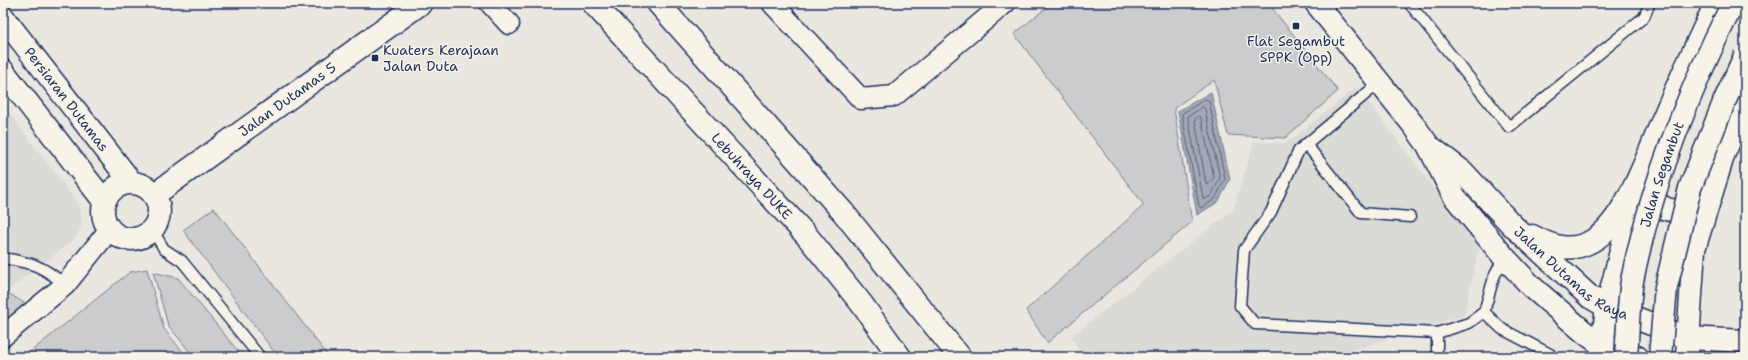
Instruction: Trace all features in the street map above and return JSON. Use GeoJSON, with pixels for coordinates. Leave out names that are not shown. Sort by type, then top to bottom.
{"type":"FeatureCollection","features":[{"type":"Feature","properties":{"kind":"main road","name":"Jalan Dutamas 5"},"geometry":{"type":"LineString","coordinates":[[154,195],[421,3]]}},
{"type":"Feature","properties":{"kind":"main road","name":"Lebuhraya DUKE"},"geometry":{"type":"LineString","coordinates":[[593,3],[807,236],[861,303],[900,357]]}},
{"type":"Feature","properties":{"kind":"main road"},"geometry":{"type":"LineString","coordinates":[[658,3],[843,212],[960,357]]}},
{"type":"Feature","properties":{"kind":"main road","name":"Jalan Dutamas Raya"},"geometry":{"type":"LineString","coordinates":[[1316,3],[1428,145],[1454,196],[1504,257],[1532,287],[1584,332],[1602,351],[1636,357]]}},
{"type":"Feature","properties":{"kind":"main road"},"geometry":{"type":"LineString","coordinates":[[1512,225],[1547,244],[1561,248],[1576,248],[1592,242],[1608,228],[1616,219],[1640,175],[1668,106],[1716,3]]}},
{"type":"Feature","properties":{"kind":"main road","name":"Jalan Segambut"},"geometry":{"type":"LineString","coordinates":[[1626,357],[1632,282],[1654,195],[1685,108],[1734,3]]}},
{"type":"Feature","properties":{"kind":"main road","name":"Persiaran Dutamas"},"geometry":{"type":"LineString","coordinates":[[3,17],[131,182]]}},
{"type":"Feature","properties":{"kind":"main road"},"geometry":{"type":"LineString","coordinates":[[1660,357],[1666,287],[1690,188],[1725,100],[1745,56]]}},
{"type":"Feature","properties":{"kind":"main road"},"geometry":{"type":"LineString","coordinates":[[3,71],[104,200]]}},
{"type":"Feature","properties":{"kind":"main road"},"geometry":{"type":"LineString","coordinates":[[1650,151],[1647,187],[1657,203],[1664,208],[1676,211],[1691,204],[1702,194],[1724,153],[1745,106]]}},
{"type":"Feature","properties":{"kind":"main road","name":"Jalan Dutamas Raya"},"geometry":{"type":"LineString","coordinates":[[1428,145],[1463,172],[1512,225],[1590,297],[1688,348],[1745,341]]}},
{"type":"Feature","properties":{"kind":"main road"},"geometry":{"type":"LineString","coordinates":[[1688,348],[1694,249],[1724,153]]}},
{"type":"Feature","properties":{"kind":"main road"},"geometry":{"type":"LineString","coordinates":[[1602,351],[1607,307],[1640,175]]}},
{"type":"Feature","properties":{"kind":"main road"},"geometry":{"type":"LineString","coordinates":[[131,182],[145,186],[154,195],[159,213],[157,221],[152,229],[138,238],[130,239],[120,237],[110,229],[103,218],[102,209],[104,200],[115,187],[131,182]]}},
{"type":"Feature","properties":{"kind":"street"},"geometry":{"type":"LineString","coordinates":[[490,3],[510,24]]}},
{"type":"Feature","properties":{"kind":"street"},"geometry":{"type":"LineString","coordinates":[[772,3],[861,99],[894,96],[1005,3]]}},
{"type":"Feature","properties":{"kind":"street"},"geometry":{"type":"LineString","coordinates":[[3,336],[65,285],[110,229]]}},
{"type":"Feature","properties":{"kind":"lane"},"geometry":{"type":"LineString","coordinates":[[1409,3],[1509,127],[1644,17],[1650,3]]}},
{"type":"Feature","properties":{"kind":"lane"},"geometry":{"type":"LineString","coordinates":[[1379,82],[1299,150],[1271,212],[1244,250],[1240,306],[1256,324],[1437,333],[1468,324],[1484,312],[1494,277],[1504,257]]}},
{"type":"Feature","properties":{"kind":"lane"},"geometry":{"type":"LineString","coordinates":[[1306,144],[1361,213],[1410,217]]}},
{"type":"Feature","properties":{"kind":"lane"},"geometry":{"type":"LineString","coordinates":[[152,229],[164,249],[182,261],[260,357]]}},
{"type":"Feature","properties":{"kind":"lane"},"geometry":{"type":"LineString","coordinates":[[3,258],[30,263],[50,272],[65,285]]}},
{"type":"Feature","properties":{"kind":"lane"},"geometry":{"type":"LineString","coordinates":[[1484,312],[1502,329],[1550,354]]}},
{"type":"Feature","properties":{"kind":"lane"},"geometry":{"type":"LineString","coordinates":[[1437,333],[1437,357]]}},
{"type":"Feature","properties":{"kind":"shaded area"},"geometry":{"type":"Polygon","coordinates":[[[1052,3],[1268,3],[1338,91],[1285,138],[1228,135],[1214,80],[1174,108],[1192,222],[1047,343],[1026,310],[1144,205],[1014,34],[1052,3]]]}},
{"type":"Feature","properties":{"kind":"shaded area"},"geometry":{"type":"Polygon","coordinates":[[[1357,87],[1479,247],[1464,315],[1329,357],[1082,357],[1072,336],[1233,210],[1254,142],[1287,143],[1357,87]]]}},
{"type":"Feature","properties":{"kind":"shaded area"},"geometry":{"type":"Polygon","coordinates":[[[3,105],[73,197],[80,209],[82,223],[78,234],[70,243],[3,294],[3,105]]]}},
{"type":"Feature","properties":{"kind":"shaded area"},"geometry":{"type":"Polygon","coordinates":[[[214,208],[329,357],[278,357],[183,230],[214,208]]]}},
{"type":"Feature","properties":{"kind":"shaded area"},"geometry":{"type":"Polygon","coordinates":[[[147,269],[164,329],[187,357],[24,357],[130,272],[147,269]]]}},
{"type":"Feature","properties":{"kind":"shaded area"},"geometry":{"type":"Polygon","coordinates":[[[153,272],[178,278],[243,357],[194,357],[168,325],[153,272]]]}},
{"type":"Feature","properties":{"kind":"shaded area"},"geometry":{"type":"Polygon","coordinates":[[[3,290],[26,304],[3,322],[3,290]]]}},
{"type":"Feature","properties":{"kind":"water"},"geometry":{"type":"Polygon","coordinates":[[[1211,92],[1230,179],[1218,202],[1197,215],[1178,111],[1211,92]]]}},
{"type":"Feature","properties":{"kind":"place","name":"Flat Segambut SPPK (Opp)"},"geometry":{"type":"Point","coordinates":[1296,26]}},
{"type":"Feature","properties":{"kind":"place","name":"Kuaters Kerajaan Jalan Duta"},"geometry":{"type":"Point","coordinates":[375,58]}}]}
